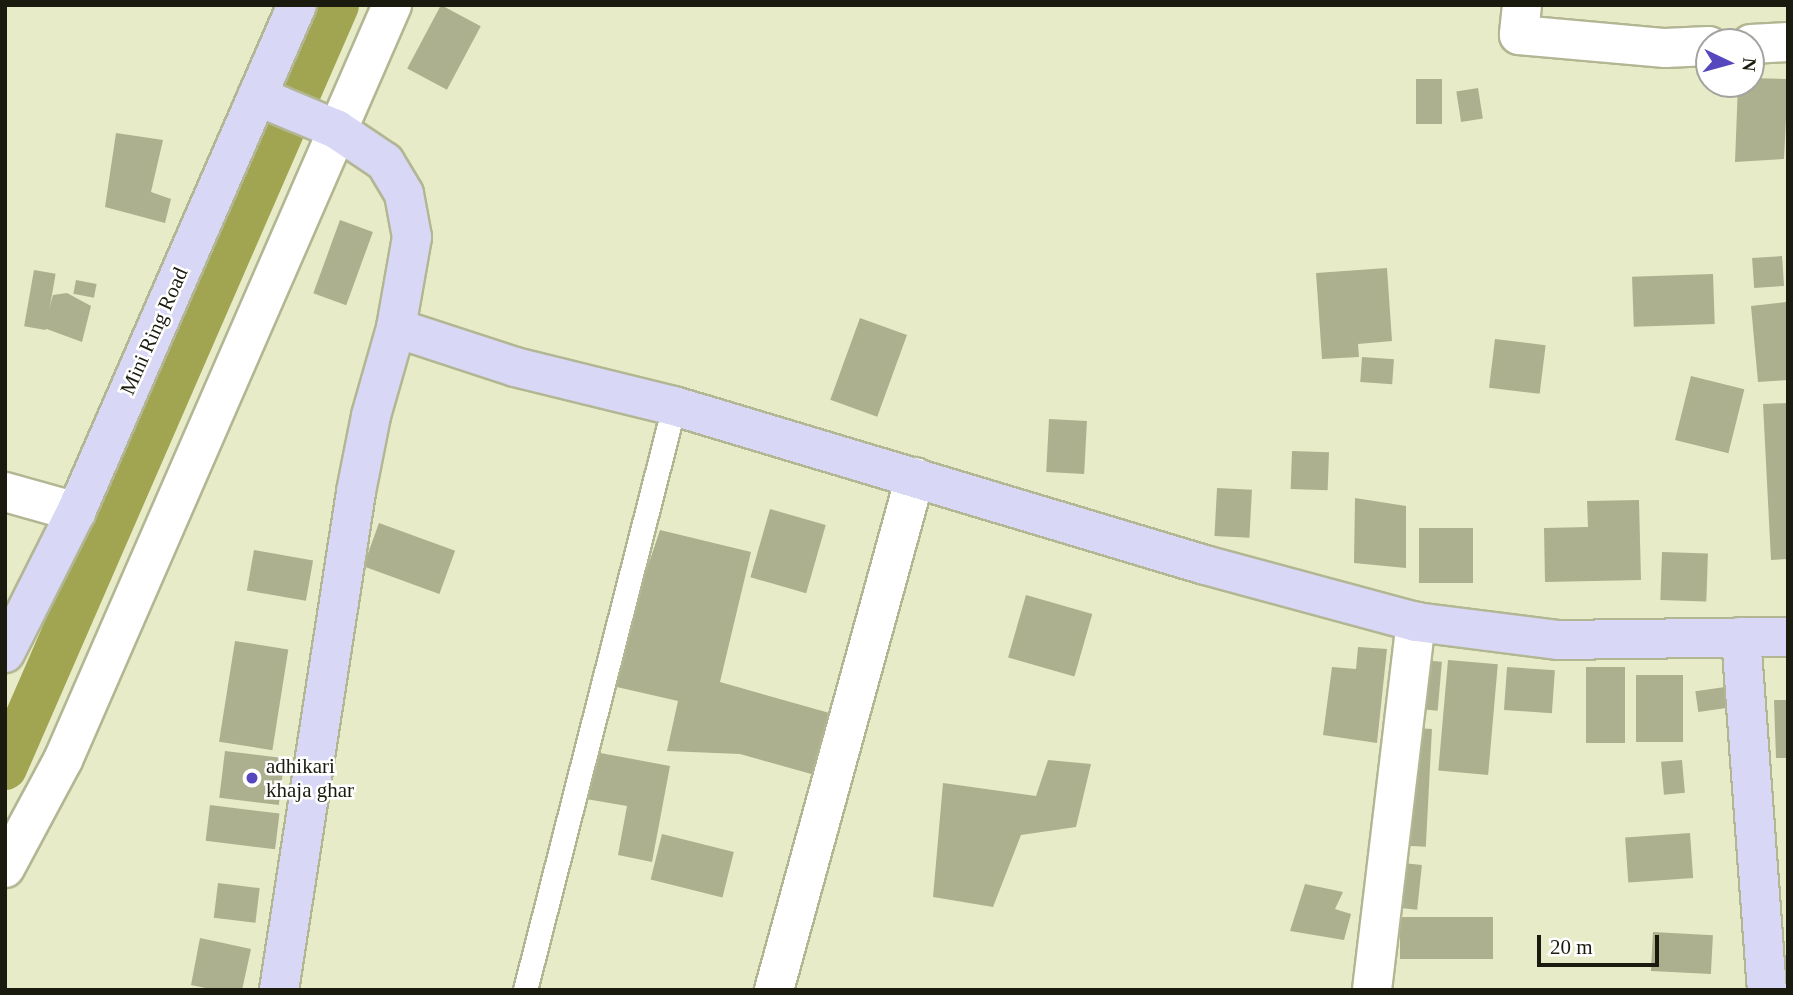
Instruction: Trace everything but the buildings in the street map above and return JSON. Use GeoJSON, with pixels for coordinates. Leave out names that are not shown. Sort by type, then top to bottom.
{"type":"FeatureCollection","features":[{"type":"Feature","properties":{"kind":"street","name":"Mini Ring Road"},"geometry":{"type":"LineString","coordinates":[[5,653],[76,512],[298,5]]}},
{"type":"Feature","properties":{"kind":"street"},"geometry":{"type":"LineString","coordinates":[[5,868],[63,760],[323,123],[392,5]]}},
{"type":"Feature","properties":{"kind":"street"},"geometry":{"type":"LineString","coordinates":[[1522,5],[1519,35],[1665,48],[1695,47]]}},
{"type":"Feature","properties":{"kind":"street"},"geometry":{"type":"LineString","coordinates":[[1765,43],[1788,42]]}},
{"type":"Feature","properties":{"kind":"street"},"geometry":{"type":"LineString","coordinates":[[257,96],[323,123],[385,162],[404,194],[412,237],[396,328],[371,416],[356,492],[279,990]]}},
{"type":"Feature","properties":{"kind":"street"},"geometry":{"type":"LineString","coordinates":[[396,328],[515,367],[674,406],[1205,565],[1416,622],[1559,640],[1788,637]]}},
{"type":"Feature","properties":{"kind":"street"},"geometry":{"type":"LineString","coordinates":[[774,990],[915,477]]}},
{"type":"Feature","properties":{"kind":"street"},"geometry":{"type":"LineString","coordinates":[[5,492],[76,512]]}},
{"type":"Feature","properties":{"kind":"street"},"geometry":{"type":"LineString","coordinates":[[1373,990],[1416,622]]}},
{"type":"Feature","properties":{"kind":"street"},"geometry":{"type":"LineString","coordinates":[[1741,636],[1767,990]]}},
{"type":"Feature","properties":{"kind":"lane"},"geometry":{"type":"LineString","coordinates":[[525,990],[674,406]]}},
{"type":"Feature","properties":{"kind":"waterway"},"geometry":{"type":"LineString","coordinates":[[5,768],[337,5]]}},
{"type":"Feature","properties":{"kind":"place","name":"adhikari khaja ghar"},"geometry":{"type":"Point","coordinates":[252,778]}}]}
